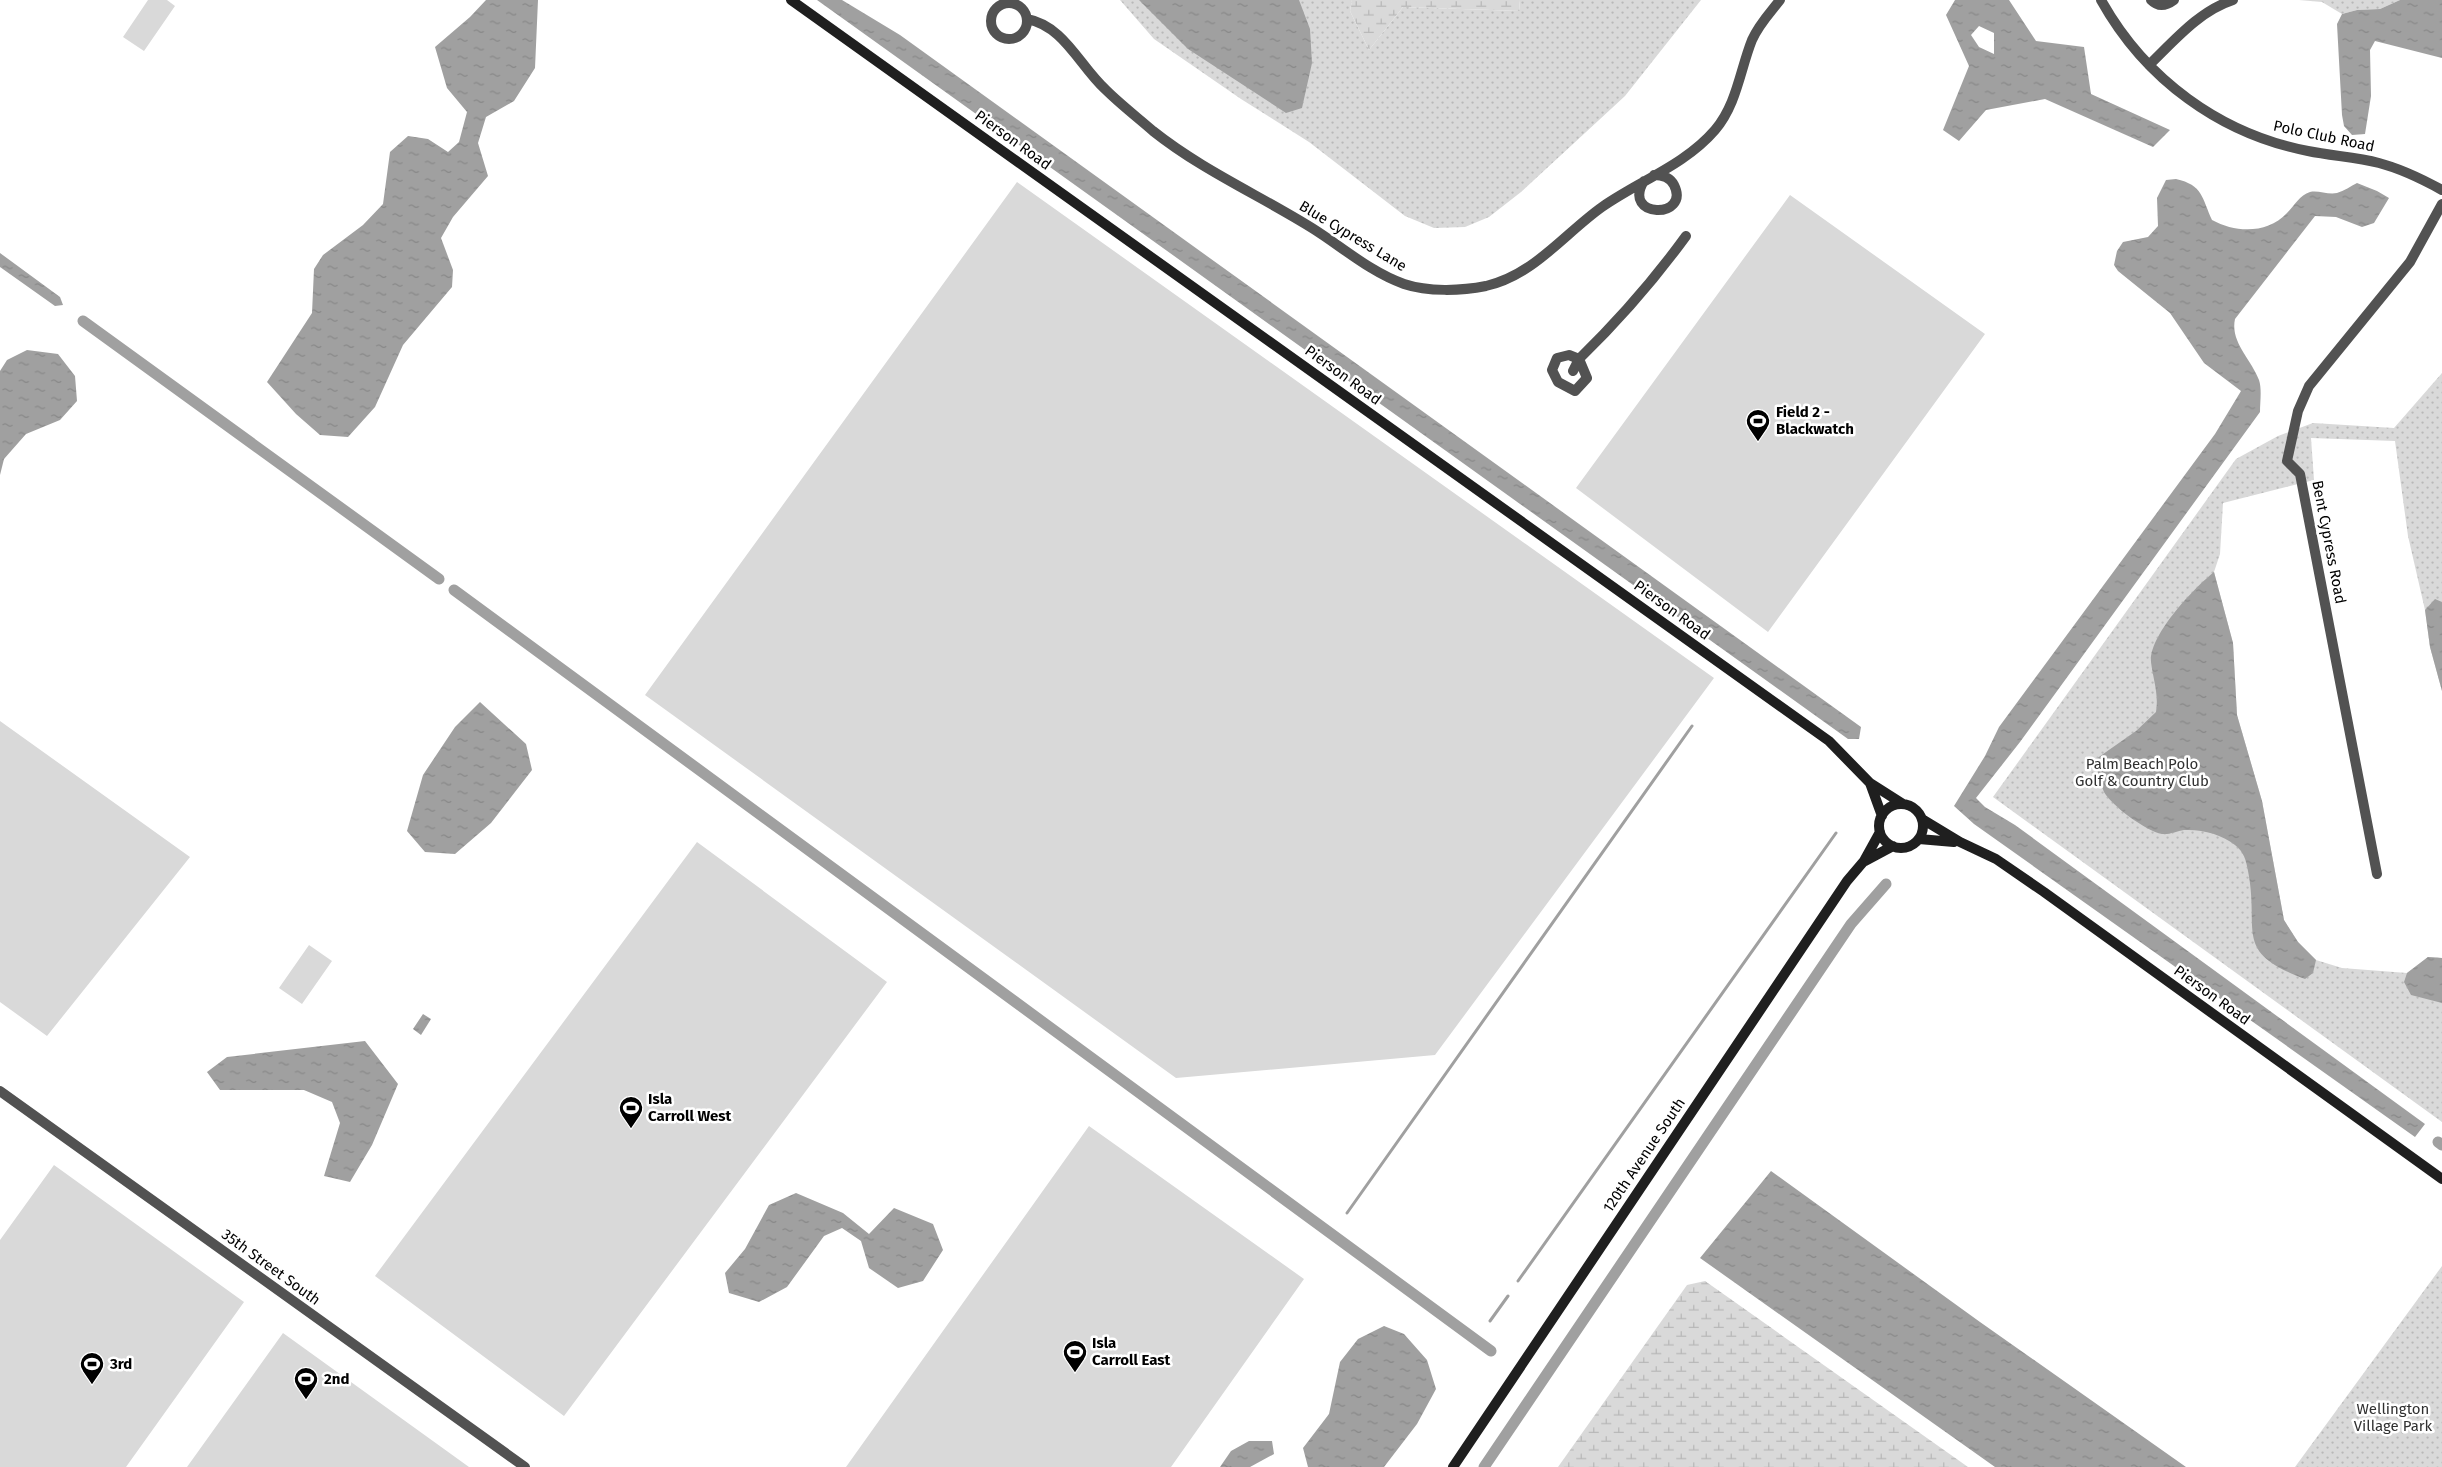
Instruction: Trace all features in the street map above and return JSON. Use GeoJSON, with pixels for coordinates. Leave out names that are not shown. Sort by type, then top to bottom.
{"type":"FeatureCollection","features":[{"type":"Feature","properties":{"kind":"street","name":"Pierson Road"},"geometry":{"type":"LineString","coordinates":[[791,0],[1829,740],[1870,783],[1903,804]]}},
{"type":"Feature","properties":{"kind":"street","name":"Blue Cypress Lane"},"geometry":{"type":"LineString","coordinates":[[1027,19],[1041,22],[1054,30],[1104,88],[1181,153],[1311,227],[1370,266],[1404,284],[1444,290],[1486,286],[1519,274],[1550,251],[1586,218],[1644,181],[1685,158],[1715,129],[1732,102],[1758,27],[1780,0]]}},
{"type":"Feature","properties":{"kind":"street","name":"Polo Club Road"},"geometry":{"type":"LineString","coordinates":[[2101,0],[2118,28],[2149,65],[2196,105],[2240,130],[2301,150],[2379,163],[2414,176],[2442,190]]}},
{"type":"Feature","properties":{"kind":"street"},"geometry":{"type":"LineString","coordinates":[[2151,0],[2159,5],[2165,5],[2174,0]]}},
{"type":"Feature","properties":{"kind":"street"},"geometry":{"type":"LineString","coordinates":[[2149,65],[2198,18],[2212,9],[2233,0]]}},
{"type":"Feature","properties":{"kind":"street"},"geometry":{"type":"LineString","coordinates":[[1644,181],[1640,192],[1643,204],[1647,208],[1659,211],[1670,207],[1676,197],[1675,185],[1666,176],[1654,175]]}},
{"type":"Feature","properties":{"kind":"street","name":"Bent Cypress Road"},"geometry":{"type":"LineString","coordinates":[[2377,874],[2300,474],[2286,461],[2298,411],[2309,386],[2405,268],[2442,204]]}},
{"type":"Feature","properties":{"kind":"street"},"geometry":{"type":"LineString","coordinates":[[1573,371],[1579,359],[1657,275],[1686,236]]}},
{"type":"Feature","properties":{"kind":"street","name":"Pierson Road"},"geometry":{"type":"LineString","coordinates":[[1870,783],[1882,816]]}},
{"type":"Feature","properties":{"kind":"street"},"geometry":{"type":"LineString","coordinates":[[1903,804],[1912,807],[1922,819],[1923,830],[1919,839],[1910,846],[1893,846],[1883,838],[1880,832],[1882,816],[1887,809],[1903,804]]}},
{"type":"Feature","properties":{"kind":"street","name":"Pierson Road"},"geometry":{"type":"LineString","coordinates":[[1922,819],[1960,842],[1996,859],[2044,892],[2442,1179]]}},
{"type":"Feature","properties":{"kind":"street","name":"120th Avenue South"},"geometry":{"type":"LineString","coordinates":[[1453,1467],[1841,890],[1864,862],[1880,832]]}},
{"type":"Feature","properties":{"kind":"street","name":"Pierson Road"},"geometry":{"type":"LineString","coordinates":[[1919,839],[1960,842]]}},
{"type":"Feature","properties":{"kind":"street","name":"120th Avenue South"},"geometry":{"type":"LineString","coordinates":[[1864,862],[1893,846]]}},
{"type":"Feature","properties":{"kind":"street","name":"35th Street South"},"geometry":{"type":"LineString","coordinates":[[0,1091],[526,1467]]}},
{"type":"Feature","properties":{"kind":"green space"},"geometry":{"type":"Polygon","coordinates":[[[148,0],[167,0],[175,6],[144,51],[123,37],[148,0]]]}},
{"type":"Feature","properties":{"kind":"green space"},"geometry":{"type":"Polygon","coordinates":[[[1120,0],[1352,0],[1350,11],[1369,50],[1403,7],[1520,11],[1519,0],[1701,0],[1625,96],[1521,192],[1489,217],[1465,227],[1434,228],[1405,216],[1309,142],[1241,99],[1154,39],[1120,0]]]}},
{"type":"Feature","properties":{"kind":"green space"},"geometry":{"type":"Polygon","coordinates":[[[1352,0],[1519,0],[1520,11],[1403,7],[1369,50],[1350,11],[1352,0]]]}},
{"type":"Feature","properties":{"kind":"green space"},"geometry":{"type":"Polygon","coordinates":[[[2299,0],[2400,0],[2380,9],[2357,10],[2342,14],[2322,2],[2299,0]]]}},
{"type":"Feature","properties":{"kind":"green space"},"geometry":{"type":"Polygon","coordinates":[[[1017,182],[1714,678],[1435,1055],[1176,1078],[645,695],[1017,182]]]}},
{"type":"Feature","properties":{"kind":"green space","name":"Field 2 - Blackwatch"},"geometry":{"type":"Polygon","coordinates":[[[1790,195],[1985,334],[1768,632],[1576,488],[1790,195]]]}},
{"type":"Feature","properties":{"kind":"green space","name":"Palm Beach Polo Golf & Country Club"},"geometry":{"type":"Polygon","coordinates":[[[2442,373],[2442,691],[2430,647],[2425,610],[2408,536],[2395,441],[2311,438],[2314,480],[2223,503],[2220,554],[2214,572],[2233,643],[2237,715],[2262,801],[2284,920],[2298,942],[2316,960],[2342,968],[2407,973],[2428,957],[2442,958],[2442,1122],[1993,797],[2236,459],[2278,436],[2313,423],[2394,428],[2442,373]]]}},
{"type":"Feature","properties":{"kind":"green space"},"geometry":{"type":"Polygon","coordinates":[[[0,721],[190,857],[47,1036],[0,1002],[0,721]]]}},
{"type":"Feature","properties":{"kind":"green space","name":"Isla Carroll West"},"geometry":{"type":"Polygon","coordinates":[[[697,842],[887,982],[564,1416],[375,1276],[697,842]]]}},
{"type":"Feature","properties":{"kind":"green space"},"geometry":{"type":"Polygon","coordinates":[[[309,945],[332,961],[302,1004],[279,988],[309,945]]]}},
{"type":"Feature","properties":{"kind":"green space","name":"Isla Carroll East"},"geometry":{"type":"Polygon","coordinates":[[[1089,1126],[1304,1279],[1171,1467],[846,1467],[1089,1126]]]}},
{"type":"Feature","properties":{"kind":"green space","name":"3rd"},"geometry":{"type":"Polygon","coordinates":[[[54,1165],[244,1302],[126,1467],[0,1467],[0,1240],[54,1165]]]}},
{"type":"Feature","properties":{"kind":"green space","name":"Wellington Village Park"},"geometry":{"type":"Polygon","coordinates":[[[2442,1266],[2442,1467],[2295,1467],[2442,1266]]]}},
{"type":"Feature","properties":{"kind":"green space"},"geometry":{"type":"Polygon","coordinates":[[[1705,1281],[1968,1467],[1558,1467],[1687,1285],[1705,1281]]]}},
{"type":"Feature","properties":{"kind":"green space","name":"2nd"},"geometry":{"type":"Polygon","coordinates":[[[283,1333],[469,1467],[187,1467],[283,1333]]]}},
{"type":"Feature","properties":{"kind":"water"},"geometry":{"type":"Polygon","coordinates":[[[486,0],[538,0],[535,68],[514,101],[486,117],[478,143],[488,176],[453,217],[441,238],[453,270],[452,287],[403,345],[375,407],[348,437],[320,435],[296,414],[267,382],[312,313],[314,269],[323,255],[363,225],[383,204],[390,152],[408,136],[428,139],[448,152],[459,142],[467,112],[447,88],[435,47],[470,17],[486,0]]]}},
{"type":"Feature","properties":{"kind":"water"},"geometry":{"type":"Polygon","coordinates":[[[817,0],[842,0],[900,35],[1861,727],[1859,739],[1848,739],[817,0]]]}},
{"type":"Feature","properties":{"kind":"water"},"geometry":{"type":"Polygon","coordinates":[[[1139,0],[1299,0],[1310,29],[1312,63],[1302,108],[1286,113],[1188,49],[1139,0]]]}},
{"type":"Feature","properties":{"kind":"water"},"geometry":{"type":"Polygon","coordinates":[[[1955,0],[2009,0],[2036,41],[2084,47],[2091,94],[2170,130],[2153,147],[2045,99],[1986,110],[1959,141],[1943,130],[1969,66],[1946,15],[1955,0]],[[1979,26],[1971,35],[1979,47],[1994,54],[1994,33],[1979,26]]]}},
{"type":"Feature","properties":{"kind":"water"},"geometry":{"type":"Polygon","coordinates":[[[2400,0],[2442,0],[2442,58],[2375,41],[2370,50],[2371,96],[2365,134],[2352,135],[2344,126],[2342,115],[2337,24],[2342,14],[2357,10],[2380,9],[2400,0]]]}},
{"type":"Feature","properties":{"kind":"water"},"geometry":{"type":"Polygon","coordinates":[[[2176,179],[2197,189],[2212,220],[2241,229],[2261,228],[2270,225],[2279,220],[2300,198],[2310,192],[2337,193],[2357,183],[2389,198],[2374,223],[2362,227],[2336,217],[2315,216],[2235,319],[2234,327],[2238,343],[2259,380],[2261,391],[2260,412],[2020,742],[1976,798],[1985,807],[2015,825],[2425,1124],[2415,1137],[1974,824],[1954,806],[1985,756],[1999,727],[2215,434],[2241,391],[2204,363],[2170,313],[2118,271],[2114,265],[2117,251],[2123,242],[2148,237],[2158,226],[2157,198],[2166,180],[2176,179]]]}},
{"type":"Feature","properties":{"kind":"water"},"geometry":{"type":"Polygon","coordinates":[[[0,253],[60,297],[63,305],[55,306],[0,267],[0,253]]]}},
{"type":"Feature","properties":{"kind":"water"},"geometry":{"type":"Polygon","coordinates":[[[27,350],[58,354],[75,376],[77,401],[60,420],[26,434],[4,459],[0,475],[0,371],[7,360],[27,350]]]}},
{"type":"Feature","properties":{"kind":"water"},"geometry":{"type":"Polygon","coordinates":[[[2214,572],[2233,643],[2237,715],[2262,801],[2284,920],[2298,942],[2316,960],[2313,973],[2305,979],[2282,969],[2267,959],[2258,949],[2252,925],[2251,892],[2247,867],[2241,850],[2230,841],[2204,831],[2184,830],[2162,834],[2147,828],[2122,811],[2108,798],[2098,776],[2096,759],[2136,731],[2156,712],[2156,693],[2151,662],[2152,651],[2157,639],[2174,613],[2195,589],[2214,572]]]}},
{"type":"Feature","properties":{"kind":"water"},"geometry":{"type":"Polygon","coordinates":[[[2435,599],[2442,602],[2442,691],[2430,647],[2425,610],[2435,599]]]}},
{"type":"Feature","properties":{"kind":"water"},"geometry":{"type":"Polygon","coordinates":[[[480,702],[526,744],[532,770],[491,823],[455,854],[425,852],[407,831],[423,775],[455,727],[480,702]]]}},
{"type":"Feature","properties":{"kind":"water"},"geometry":{"type":"Polygon","coordinates":[[[2428,957],[2442,958],[2442,1003],[2411,995],[2404,982],[2407,973],[2428,957]]]}},
{"type":"Feature","properties":{"kind":"water"},"geometry":{"type":"Polygon","coordinates":[[[423,1014],[431,1019],[421,1035],[413,1029],[423,1014]]]}},
{"type":"Feature","properties":{"kind":"water"},"geometry":{"type":"Polygon","coordinates":[[[365,1041],[398,1084],[372,1145],[350,1182],[324,1176],[340,1123],[332,1102],[304,1090],[220,1090],[207,1072],[227,1057],[365,1041]]]}},
{"type":"Feature","properties":{"kind":"water"},"geometry":{"type":"Polygon","coordinates":[[[1771,1171],[1980,1322],[2186,1467],[1995,1467],[1700,1258],[1771,1171]]]}},
{"type":"Feature","properties":{"kind":"water"},"geometry":{"type":"Polygon","coordinates":[[[796,1193],[843,1213],[869,1234],[894,1208],[933,1224],[943,1250],[923,1281],[898,1288],[869,1268],[861,1241],[842,1228],[824,1236],[787,1287],[759,1302],[729,1293],[725,1273],[745,1249],[769,1205],[796,1193]]]}},
{"type":"Feature","properties":{"kind":"water"},"geometry":{"type":"Polygon","coordinates":[[[1384,1326],[1404,1334],[1427,1360],[1436,1389],[1417,1424],[1384,1467],[1308,1467],[1303,1448],[1329,1414],[1340,1362],[1358,1339],[1384,1326]]]}},
{"type":"Feature","properties":{"kind":"water"},"geometry":{"type":"Polygon","coordinates":[[[1249,1441],[1272,1441],[1274,1454],[1250,1467],[1220,1467],[1231,1451],[1249,1441]]]}},
{"type":"Feature","properties":{"kind":"waterway"},"geometry":{"type":"LineString","coordinates":[[83,321],[439,579]]}},
{"type":"Feature","properties":{"kind":"waterway"},"geometry":{"type":"LineString","coordinates":[[454,590],[1491,1351]]}},
{"type":"Feature","properties":{"kind":"waterway"},"geometry":{"type":"LineString","coordinates":[[1347,1213],[1692,726]]}},
{"type":"Feature","properties":{"kind":"waterway"},"geometry":{"type":"LineString","coordinates":[[1518,1281],[1836,833]]}},
{"type":"Feature","properties":{"kind":"waterway"},"geometry":{"type":"LineString","coordinates":[[1484,1467],[1851,924],[1886,884]]}},
{"type":"Feature","properties":{"kind":"waterway"},"geometry":{"type":"LineString","coordinates":[[2438,1142],[2442,1145]]}},
{"type":"Feature","properties":{"kind":"waterway"},"geometry":{"type":"LineString","coordinates":[[1490,1321],[1508,1296]]}},
{"type":"Feature","properties":{"kind":"place","name":"Field 2 - Blackwatch"},"geometry":{"type":"Point","coordinates":[1758,442]}},
{"type":"Feature","properties":{"kind":"place","name":"Isla Carroll West"},"geometry":{"type":"Point","coordinates":[631,1129]}},
{"type":"Feature","properties":{"kind":"place","name":"Isla Carroll East"},"geometry":{"type":"Point","coordinates":[1075,1373]}},
{"type":"Feature","properties":{"kind":"place","name":"3rd"},"geometry":{"type":"Point","coordinates":[92,1385]}},
{"type":"Feature","properties":{"kind":"place","name":"2nd"},"geometry":{"type":"Point","coordinates":[306,1400]}}]}
